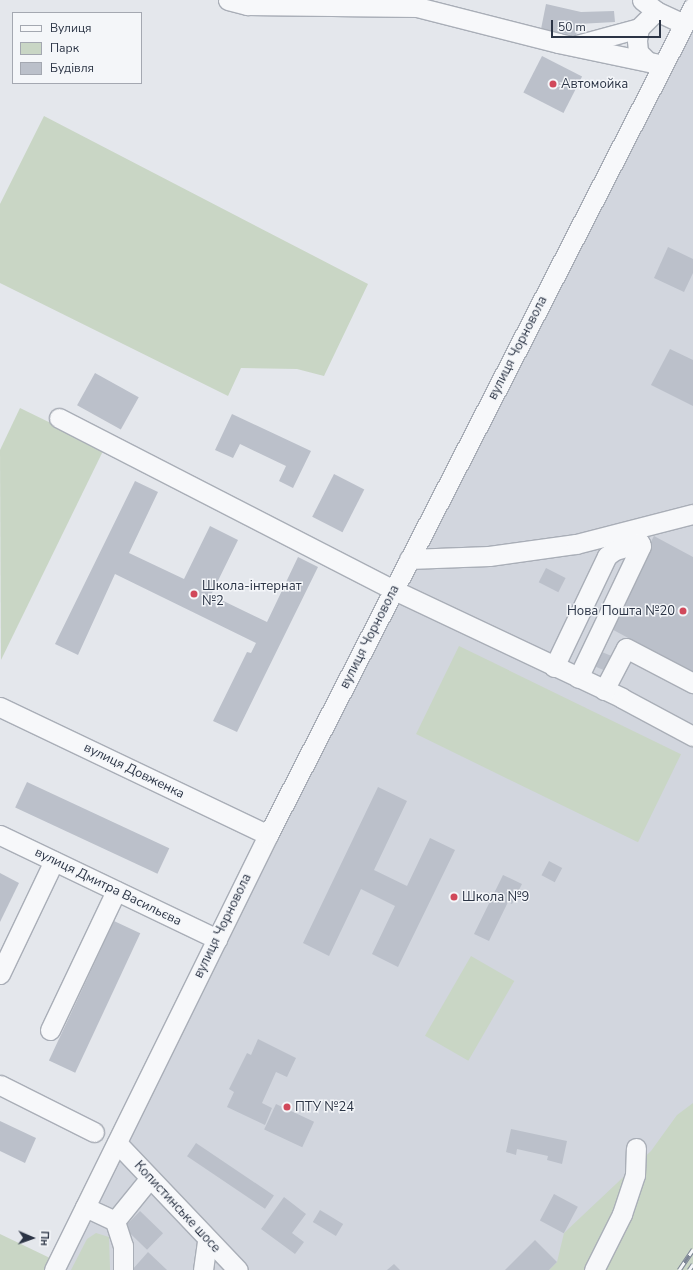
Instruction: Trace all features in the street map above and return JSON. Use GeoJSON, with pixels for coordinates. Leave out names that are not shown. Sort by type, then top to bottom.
{"type":"FeatureCollection","features":[{"type":"Feature","properties":{"kind":"street"},"geometry":{"type":"LineString","coordinates":[[228,0],[247,5],[418,7],[575,46],[655,63]]}},
{"type":"Feature","properties":{"kind":"street"},"geometry":{"type":"LineString","coordinates":[[655,63],[638,52],[639,28],[650,4],[684,24]]}},
{"type":"Feature","properties":{"kind":"street","name":"вулиця Чорновола"},"geometry":{"type":"LineString","coordinates":[[54,1270],[268,835],[410,559],[655,63],[684,24],[693,7]]}},
{"type":"Feature","properties":{"kind":"street"},"geometry":{"type":"LineString","coordinates":[[575,46],[639,28]]}},
{"type":"Feature","properties":{"kind":"street"},"geometry":{"type":"LineString","coordinates":[[59,418],[394,590],[604,690],[693,736]]}},
{"type":"Feature","properties":{"kind":"street"},"geometry":{"type":"LineString","coordinates":[[410,559],[489,556],[576,544],[693,514]]}},
{"type":"Feature","properties":{"kind":"street"},"geometry":{"type":"LineString","coordinates":[[554,667],[607,556],[615,550],[640,543],[642,546],[578,678]]}},
{"type":"Feature","properties":{"kind":"street"},"geometry":{"type":"LineString","coordinates":[[604,690],[626,648],[693,683]]}},
{"type":"Feature","properties":{"kind":"street","name":"вулиця Довженка"},"geometry":{"type":"LineString","coordinates":[[0,707],[268,835]]}},
{"type":"Feature","properties":{"kind":"street","name":"вулиця Дмитра Васильєва"},"geometry":{"type":"LineString","coordinates":[[0,836],[217,939]]}},
{"type":"Feature","properties":{"kind":"street"},"geometry":{"type":"LineString","coordinates":[[0,974],[54,861]]}},
{"type":"Feature","properties":{"kind":"street"},"geometry":{"type":"LineString","coordinates":[[50,1030],[116,891]]}},
{"type":"Feature","properties":{"kind":"street"},"geometry":{"type":"LineString","coordinates":[[0,1085],[94,1132]]}},
{"type":"Feature","properties":{"kind":"street","name":"Копистинське шосе"},"geometry":{"type":"LineString","coordinates":[[117,1143],[238,1270]]}},
{"type":"Feature","properties":{"kind":"street"},"geometry":{"type":"LineString","coordinates":[[594,1270],[622,1214],[636,1175],[636,1148]]}},
{"type":"Feature","properties":{"kind":"street"},"geometry":{"type":"LineString","coordinates":[[115,1221],[150,1178]]}},
{"type":"Feature","properties":{"kind":"street"},"geometry":{"type":"LineString","coordinates":[[85,1207],[115,1221],[123,1246],[123,1270]]}},
{"type":"Feature","properties":{"kind":"street"},"geometry":{"type":"LineString","coordinates":[[203,1270],[208,1240]]}},
{"type":"Feature","properties":{"kind":"shaded area"},"geometry":{"type":"Polygon","coordinates":[[[693,22],[693,1187],[633,1270],[245,1270],[125,1142],[274,838],[693,22]]]}},
{"type":"Feature","properties":{"kind":"shaded area"},"geometry":{"type":"Polygon","coordinates":[[[118,1153],[241,1270],[61,1270],[118,1153]]]}},
{"type":"Feature","properties":{"kind":"green space"},"geometry":{"type":"Polygon","coordinates":[[[44,116],[368,284],[324,376],[297,369],[241,368],[228,396],[0,283],[0,204],[44,116]]]}},
{"type":"Feature","properties":{"kind":"green space"},"geometry":{"type":"Polygon","coordinates":[[[20,408],[104,449],[1,660],[0,450],[20,408]]]}},
{"type":"Feature","properties":{"kind":"green space"},"geometry":{"type":"Polygon","coordinates":[[[459,646],[681,754],[638,842],[416,734],[459,646]]]}},
{"type":"Feature","properties":{"kind":"green space"},"geometry":{"type":"Polygon","coordinates":[[[471,956],[514,981],[468,1061],[425,1036],[471,956]]]}},
{"type":"Feature","properties":{"kind":"green space"},"geometry":{"type":"Polygon","coordinates":[[[693,1103],[693,1270],[549,1270],[557,1262],[564,1233],[651,1151],[677,1115],[693,1103]]]}},
{"type":"Feature","properties":{"kind":"green space"},"geometry":{"type":"Polygon","coordinates":[[[96,1233],[109,1237],[110,1270],[71,1270],[87,1239],[96,1233]]]}},
{"type":"Feature","properties":{"kind":"green space"},"geometry":{"type":"Polygon","coordinates":[[[0,1234],[52,1259],[47,1270],[0,1270],[0,1234]]]}},
{"type":"Feature","properties":{"kind":"building"},"geometry":{"type":"Polygon","coordinates":[[[546,4],[581,12],[614,11],[615,22],[578,24],[576,36],[541,29],[546,4]]]}},
{"type":"Feature","properties":{"kind":"building","name":"Автомойка"},"geometry":{"type":"Polygon","coordinates":[[[542,56],[582,76],[563,113],[523,93],[542,56]]]}},
{"type":"Feature","properties":{"kind":"building"},"geometry":{"type":"Polygon","coordinates":[[[668,247],[693,259],[693,273],[684,292],[654,278],[668,247]]]}},
{"type":"Feature","properties":{"kind":"building"},"geometry":{"type":"Polygon","coordinates":[[[670,349],[693,360],[693,406],[651,385],[670,349]]]}},
{"type":"Feature","properties":{"kind":"building"},"geometry":{"type":"Polygon","coordinates":[[[95,373],[139,397],[121,430],[77,405],[95,373]]]}},
{"type":"Feature","properties":{"kind":"building"},"geometry":{"type":"Polygon","coordinates":[[[232,414],[311,451],[293,488],[279,481],[286,466],[240,444],[233,458],[215,450],[232,414]]]}},
{"type":"Feature","properties":{"kind":"building"},"geometry":{"type":"Polygon","coordinates":[[[334,474],[364,489],[343,532],[312,517],[334,474]]]}},
{"type":"Feature","properties":{"kind":"building"},"geometry":{"type":"Polygon","coordinates":[[[135,481],[158,492],[129,553],[184,579],[210,526],[238,540],[211,595],[267,622],[298,557],[318,567],[237,732],[213,721],[247,652],[251,653],[256,643],[115,574],[78,655],[55,644],[135,481]]]}},
{"type":"Feature","properties":{"kind":"building"},"geometry":{"type":"Polygon","coordinates":[[[654,536],[693,557],[693,673],[606,626],[654,536]]]}},
{"type":"Feature","properties":{"kind":"building"},"geometry":{"type":"Polygon","coordinates":[[[546,568],[566,578],[558,592],[539,582],[546,568]]]}},
{"type":"Feature","properties":{"kind":"building"},"geometry":{"type":"Polygon","coordinates":[[[602,652],[614,657],[608,672],[596,667],[602,652]]]}},
{"type":"Feature","properties":{"kind":"building"},"geometry":{"type":"Polygon","coordinates":[[[27,782],[169,848],[157,874],[15,807],[27,782]]]}},
{"type":"Feature","properties":{"kind":"building"},"geometry":{"type":"Polygon","coordinates":[[[378,787],[407,801],[374,870],[407,886],[430,838],[455,850],[398,967],[372,954],[395,906],[361,889],[329,956],[303,943],[378,787]]]}},
{"type":"Feature","properties":{"kind":"building"},"geometry":{"type":"Polygon","coordinates":[[[549,861],[562,868],[555,882],[541,875],[549,861]]]}},
{"type":"Feature","properties":{"kind":"building"},"geometry":{"type":"Polygon","coordinates":[[[0,873],[19,883],[0,922],[0,873]]]}},
{"type":"Feature","properties":{"kind":"building"},"geometry":{"type":"Polygon","coordinates":[[[503,875],[522,884],[512,904],[508,902],[489,941],[474,934],[503,875]]]}},
{"type":"Feature","properties":{"kind":"building"},"geometry":{"type":"Polygon","coordinates":[[[114,921],[140,933],[75,1073],[49,1061],[114,921]]]}},
{"type":"Feature","properties":{"kind":"building"},"geometry":{"type":"Polygon","coordinates":[[[258,1039],[296,1058],[287,1077],[276,1072],[262,1103],[272,1108],[265,1125],[227,1107],[234,1092],[229,1089],[247,1053],[251,1055],[258,1039]]]}},
{"type":"Feature","properties":{"kind":"building"},"geometry":{"type":"Polygon","coordinates":[[[276,1104],[314,1122],[302,1147],[264,1129],[276,1104]]]}},
{"type":"Feature","properties":{"kind":"building"},"geometry":{"type":"Polygon","coordinates":[[[0,1121],[36,1138],[25,1163],[0,1151],[0,1121]]]}},
{"type":"Feature","properties":{"kind":"building"},"geometry":{"type":"Polygon","coordinates":[[[511,1129],[567,1141],[562,1164],[547,1160],[548,1156],[517,1149],[516,1155],[506,1152],[511,1129]]]}},
{"type":"Feature","properties":{"kind":"building"},"geometry":{"type":"Polygon","coordinates":[[[196,1143],[274,1196],[265,1209],[187,1156],[196,1143]]]}},
{"type":"Feature","properties":{"kind":"building"},"geometry":{"type":"Polygon","coordinates":[[[554,1194],[578,1207],[564,1233],[540,1220],[554,1194]]]}},
{"type":"Feature","properties":{"kind":"building"},"geometry":{"type":"Polygon","coordinates":[[[284,1197],[306,1214],[292,1233],[304,1242],[295,1254],[261,1229],[284,1197]]]}},
{"type":"Feature","properties":{"kind":"building"},"geometry":{"type":"Polygon","coordinates":[[[320,1210],[343,1224],[336,1236],[313,1222],[320,1210]]]}},
{"type":"Feature","properties":{"kind":"building"},"geometry":{"type":"Polygon","coordinates":[[[140,1211],[163,1233],[147,1250],[124,1228],[140,1211]]]}},
{"type":"Feature","properties":{"kind":"building"},"geometry":{"type":"Polygon","coordinates":[[[535,1240],[557,1262],[549,1270],[505,1270],[535,1240]]]}},
{"type":"Feature","properties":{"kind":"building"},"geometry":{"type":"Polygon","coordinates":[[[148,1252],[167,1270],[132,1270],[148,1252]]]}},
{"type":"Feature","properties":{"kind":"building"},"geometry":{"type":"Polygon","coordinates":[[[394,1264],[400,1270],[387,1270],[394,1264]]]}},
{"type":"Feature","properties":{"kind":"railway"},"geometry":{"type":"LineString","coordinates":[[679,1270],[693,1249]]}},
{"type":"Feature","properties":{"kind":"railway"},"geometry":{"type":"LineString","coordinates":[[689,1270],[693,1264]]}},
{"type":"Feature","properties":{"kind":"place","name":"Автомойка"},"geometry":{"type":"Point","coordinates":[553,84]}},
{"type":"Feature","properties":{"kind":"place","name":"Школа-інтернат №2"},"geometry":{"type":"Point","coordinates":[194,594]}},
{"type":"Feature","properties":{"kind":"place","name":"Нова Пошта №20"},"geometry":{"type":"Point","coordinates":[683,611]}},
{"type":"Feature","properties":{"kind":"place","name":"Школа №9"},"geometry":{"type":"Point","coordinates":[454,897]}},
{"type":"Feature","properties":{"kind":"place","name":"ПТУ №24"},"geometry":{"type":"Point","coordinates":[287,1107]}}]}
